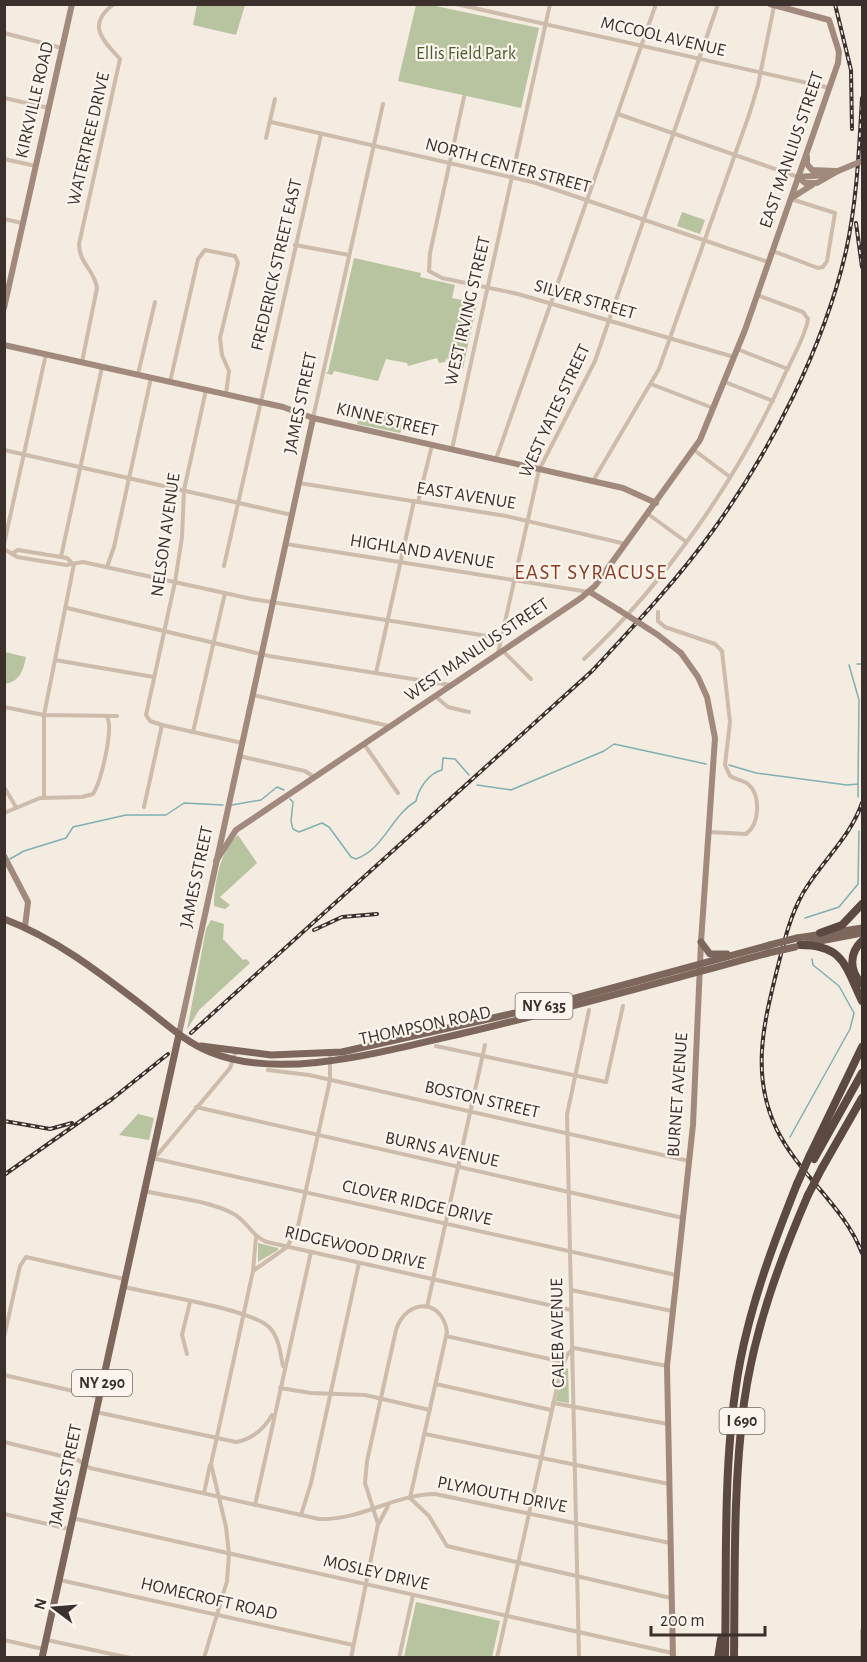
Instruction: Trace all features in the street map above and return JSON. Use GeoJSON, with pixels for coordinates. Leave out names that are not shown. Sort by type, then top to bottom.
{"type":"FeatureCollection","features":[{"type":"Feature","properties":{"kind":"highway"},"geometry":{"type":"LineString","coordinates":[[820,933],[842,925],[862,904]]}},
{"type":"Feature","properties":{"kind":"highway"},"geometry":{"type":"LineString","coordinates":[[862,941],[854,951],[852,966],[862,984]]}},
{"type":"Feature","properties":{"kind":"highway"},"geometry":{"type":"LineString","coordinates":[[798,943],[825,946],[836,953],[862,1001]]}},
{"type":"Feature","properties":{"kind":"highway"},"geometry":{"type":"LineString","coordinates":[[812,1157],[862,1049]]}},
{"type":"Feature","properties":{"kind":"highway","name":"I 690"},"geometry":{"type":"LineString","coordinates":[[725,1658],[729,1451],[738,1376],[759,1286],[798,1185],[862,1073]]}},
{"type":"Feature","properties":{"kind":"highway","name":"I 690"},"geometry":{"type":"LineString","coordinates":[[734,1658],[737,1478],[744,1402],[768,1299],[808,1195],[862,1098]]}},
{"type":"Feature","properties":{"kind":"highway"},"geometry":{"type":"LineString","coordinates":[[718,1658],[726,1595]]}},
{"type":"Feature","properties":{"kind":"main road","name":"THOMPSON ROAD"},"geometry":{"type":"LineString","coordinates":[[4,919],[25,927],[101,975],[179,1034],[208,1051],[287,1063],[330,1057],[768,953],[820,933],[862,928]]}},
{"type":"Feature","properties":{"kind":"main road","name":"THOMPSON ROAD"},"geometry":{"type":"LineString","coordinates":[[700,968],[770,945],[862,933]]}},
{"type":"Feature","properties":{"kind":"main road"},"geometry":{"type":"LineString","coordinates":[[701,942],[710,954],[744,952]]}},
{"type":"Feature","properties":{"kind":"main road","name":"JAMES STREET"},"geometry":{"type":"LineString","coordinates":[[42,1658],[179,1034]]}},
{"type":"Feature","properties":{"kind":"street","name":"KIRKVILLE ROAD"},"geometry":{"type":"LineString","coordinates":[[4,308],[7,284],[72,4]]}},
{"type":"Feature","properties":{"kind":"street","name":"WATERTREE DRIVE"},"geometry":{"type":"LineString","coordinates":[[82,363],[97,288],[95,280],[80,255],[79,244],[120,59],[106,46],[100,34],[104,15],[114,4]]}},
{"type":"Feature","properties":{"kind":"street","name":"MCCOOL AVENUE"},"geometry":{"type":"LineString","coordinates":[[456,4],[830,88]]}},
{"type":"Feature","properties":{"kind":"street","name":"WEST IRVING STREET"},"geometry":{"type":"LineString","coordinates":[[451,450],[550,4]]}},
{"type":"Feature","properties":{"kind":"street"},"geometry":{"type":"LineString","coordinates":[[496,460],[656,4]]}},
{"type":"Feature","properties":{"kind":"street","name":"WEST YATES STREET"},"geometry":{"type":"LineString","coordinates":[[500,652],[500,638],[512,580],[539,470],[592,369],[718,4]]}},
{"type":"Feature","properties":{"kind":"street"},"geometry":{"type":"LineString","coordinates":[[593,482],[659,369],[761,73],[773,5]]}},
{"type":"Feature","properties":{"kind":"street","name":"EAST MANLIUS STREET"},"geometry":{"type":"LineString","coordinates":[[772,251],[839,59],[833,26],[829,20],[773,5]]}},
{"type":"Feature","properties":{"kind":"street"},"geometry":{"type":"LineString","coordinates":[[4,33],[62,48]]}},
{"type":"Feature","properties":{"kind":"street"},"geometry":{"type":"LineString","coordinates":[[451,163],[465,97]]}},
{"type":"Feature","properties":{"kind":"street"},"geometry":{"type":"LineString","coordinates":[[4,98],[49,108]]}},
{"type":"Feature","properties":{"kind":"street"},"geometry":{"type":"LineString","coordinates":[[266,138],[275,99]]}},
{"type":"Feature","properties":{"kind":"street","name":"JAMES STREET"},"geometry":{"type":"LineString","coordinates":[[179,1034],[383,104]]}},
{"type":"Feature","properties":{"kind":"street"},"geometry":{"type":"LineString","coordinates":[[618,114],[798,177],[817,177],[862,161]]}},
{"type":"Feature","properties":{"kind":"street","name":"NORTH CENTER STREET"},"geometry":{"type":"LineString","coordinates":[[271,122],[512,177],[588,200],[768,262]]}},
{"type":"Feature","properties":{"kind":"street","name":"FREDERICK STREET EAST"},"geometry":{"type":"LineString","coordinates":[[224,566],[321,134]]}},
{"type":"Feature","properties":{"kind":"street"},"geometry":{"type":"LineString","coordinates":[[807,154],[807,164],[812,170],[821,173],[838,171]]}},
{"type":"Feature","properties":{"kind":"street"},"geometry":{"type":"LineString","coordinates":[[4,159],[36,166]]}},
{"type":"Feature","properties":{"kind":"street","name":"SILVER STREET"},"geometry":{"type":"LineString","coordinates":[[451,163],[428,270],[442,278],[551,304],[734,357]]}},
{"type":"Feature","properties":{"kind":"street"},"geometry":{"type":"LineString","coordinates":[[772,251],[821,267],[827,261],[835,213],[790,199],[798,191],[838,171]]}},
{"type":"Feature","properties":{"kind":"street"},"geometry":{"type":"LineString","coordinates":[[798,177],[804,183],[817,183]]}},
{"type":"Feature","properties":{"kind":"street"},"geometry":{"type":"LineString","coordinates":[[4,219],[23,223]]}},
{"type":"Feature","properties":{"kind":"street"},"geometry":{"type":"LineString","coordinates":[[295,245],[349,255]]}},
{"type":"Feature","properties":{"kind":"street"},"geometry":{"type":"LineString","coordinates":[[170,382],[198,259],[205,250],[218,251],[237,259],[220,338],[222,355],[229,371],[226,395]]}},
{"type":"Feature","properties":{"kind":"street","name":"WEST MANLIUS STREET"},"geometry":{"type":"LineString","coordinates":[[222,833],[236,830],[590,592],[694,450],[725,382],[772,251]]}},
{"type":"Feature","properties":{"kind":"street"},"geometry":{"type":"LineString","coordinates":[[584,659],[616,629],[685,541],[730,477],[773,401],[807,322],[803,312],[757,295]]}},
{"type":"Feature","properties":{"kind":"street"},"geometry":{"type":"LineString","coordinates":[[138,375],[155,302]]}},
{"type":"Feature","properties":{"kind":"street","name":"KINNE STREET"},"geometry":{"type":"LineString","coordinates":[[4,345],[259,402],[313,418],[623,488],[656,503]]}},
{"type":"Feature","properties":{"kind":"street"},"geometry":{"type":"LineString","coordinates":[[737,349],[788,369]]}},
{"type":"Feature","properties":{"kind":"street"},"geometry":{"type":"LineString","coordinates":[[4,544],[46,354]]}},
{"type":"Feature","properties":{"kind":"street"},"geometry":{"type":"LineString","coordinates":[[61,557],[102,367]]}},
{"type":"Feature","properties":{"kind":"street"},"geometry":{"type":"LineString","coordinates":[[107,567],[151,378]]}},
{"type":"Feature","properties":{"kind":"street"},"geometry":{"type":"LineString","coordinates":[[725,382],[773,401]]}},
{"type":"Feature","properties":{"kind":"street"},"geometry":{"type":"LineString","coordinates":[[651,384],[714,408]]}},
{"type":"Feature","properties":{"kind":"street","name":"NELSON AVENUE"},"geometry":{"type":"LineString","coordinates":[[162,725],[147,718],[175,582],[182,537],[184,490],[206,390]]}},
{"type":"Feature","properties":{"kind":"street"},"geometry":{"type":"LineString","coordinates":[[376,674],[401,562],[432,445]]}},
{"type":"Feature","properties":{"kind":"street"},"geometry":{"type":"LineString","coordinates":[[4,450],[292,515]]}},
{"type":"Feature","properties":{"kind":"street"},"geometry":{"type":"LineString","coordinates":[[694,450],[730,477]]}},
{"type":"Feature","properties":{"kind":"street","name":"EAST AVENUE"},"geometry":{"type":"LineString","coordinates":[[299,483],[526,520],[626,544]]}},
{"type":"Feature","properties":{"kind":"street"},"geometry":{"type":"LineString","coordinates":[[648,514],[685,541]]}},
{"type":"Feature","properties":{"kind":"street","name":"HIGHLAND AVENUE"},"geometry":{"type":"LineString","coordinates":[[286,544],[590,592]]}},
{"type":"Feature","properties":{"kind":"street"},"geometry":{"type":"LineString","coordinates":[[4,549],[17,557],[66,565],[83,562],[225,593],[500,638]]}},
{"type":"Feature","properties":{"kind":"street"},"geometry":{"type":"LineString","coordinates":[[13,553],[18,550],[61,557],[73,563]]}},
{"type":"Feature","properties":{"kind":"street"},"geometry":{"type":"LineString","coordinates":[[44,797],[44,715],[67,608],[73,563]]}},
{"type":"Feature","properties":{"kind":"street","name":"BURNET AVENUE"},"geometry":{"type":"LineString","coordinates":[[590,592],[658,634],[681,653],[703,686],[713,720],[714,763],[689,1161],[667,1366],[673,1655]]}},
{"type":"Feature","properties":{"kind":"street"},"geometry":{"type":"LineString","coordinates":[[193,732],[225,593]]}},
{"type":"Feature","properties":{"kind":"street"},"geometry":{"type":"LineString","coordinates":[[67,608],[262,654],[451,685]]}},
{"type":"Feature","properties":{"kind":"street"},"geometry":{"type":"LineString","coordinates":[[658,612],[658,621],[665,627],[715,644],[722,651],[730,723],[725,765],[730,776],[745,782],[754,792],[757,803],[751,830],[746,834],[709,832]]}},
{"type":"Feature","properties":{"kind":"street"},"geometry":{"type":"LineString","coordinates":[[500,652],[531,679]]}},
{"type":"Feature","properties":{"kind":"street"},"geometry":{"type":"LineString","coordinates":[[55,660],[154,677]]}},
{"type":"Feature","properties":{"kind":"street"},"geometry":{"type":"LineString","coordinates":[[253,695],[390,726]]}},
{"type":"Feature","properties":{"kind":"street"},"geometry":{"type":"LineString","coordinates":[[435,696],[448,707],[468,712]]}},
{"type":"Feature","properties":{"kind":"street"},"geometry":{"type":"LineString","coordinates":[[4,707],[44,715],[117,716]]}},
{"type":"Feature","properties":{"kind":"street"},"geometry":{"type":"LineString","coordinates":[[4,813],[44,797],[86,796],[94,792],[109,737],[110,724],[107,717]]}},
{"type":"Feature","properties":{"kind":"street"},"geometry":{"type":"LineString","coordinates":[[144,807],[162,725],[242,743]]}},
{"type":"Feature","properties":{"kind":"street"},"geometry":{"type":"LineString","coordinates":[[364,744],[398,794]]}},
{"type":"Feature","properties":{"kind":"street"},"geometry":{"type":"LineString","coordinates":[[239,756],[305,771],[315,777]]}},
{"type":"Feature","properties":{"kind":"street"},"geometry":{"type":"LineString","coordinates":[[4,787],[16,807]]}},
{"type":"Feature","properties":{"kind":"street","name":"WEST MANLIUS STREET"},"geometry":{"type":"LineString","coordinates":[[216,861],[236,830]]}},
{"type":"Feature","properties":{"kind":"street"},"geometry":{"type":"LineString","coordinates":[[4,856],[27,900],[28,914],[25,927]]}},
{"type":"Feature","properties":{"kind":"street"},"geometry":{"type":"LineString","coordinates":[[436,1046],[606,1082],[622,1006]]}},
{"type":"Feature","properties":{"kind":"street","name":"CALEB AVENUE"},"geometry":{"type":"LineString","coordinates":[[579,1658],[568,1133],[573,1075],[588,1010]]}},
{"type":"Feature","properties":{"kind":"street"},"geometry":{"type":"LineString","coordinates":[[427,1307],[485,1046]]}},
{"type":"Feature","properties":{"kind":"street"},"geometry":{"type":"LineString","coordinates":[[151,1158],[159,1153],[230,1068],[235,1055]]}},
{"type":"Feature","properties":{"kind":"street"},"geometry":{"type":"LineString","coordinates":[[253,1271],[287,1247],[298,1226],[330,1080],[330,1057]]}},
{"type":"Feature","properties":{"kind":"street","name":"BOSTON STREET"},"geometry":{"type":"LineString","coordinates":[[268,1070],[330,1080],[689,1161]]}},
{"type":"Feature","properties":{"kind":"street","name":"BURNS AVENUE"},"geometry":{"type":"LineString","coordinates":[[196,1107],[683,1218]]}},
{"type":"Feature","properties":{"kind":"street","name":"CLOVER RIDGE DRIVE"},"geometry":{"type":"LineString","coordinates":[[151,1158],[676,1275]]}},
{"type":"Feature","properties":{"kind":"street","name":"RIDGEWOOD DRIVE"},"geometry":{"type":"LineString","coordinates":[[144,1191],[231,1212],[250,1227],[256,1237],[287,1247],[571,1310]]}},
{"type":"Feature","properties":{"kind":"street"},"geometry":{"type":"LineString","coordinates":[[204,1493],[253,1271],[256,1237]]}},
{"type":"Feature","properties":{"kind":"street"},"geometry":{"type":"LineString","coordinates":[[255,1505],[311,1252]]}},
{"type":"Feature","properties":{"kind":"street"},"geometry":{"type":"LineString","coordinates":[[4,1337],[25,1258],[47,1260],[190,1302],[244,1314],[267,1325],[279,1345],[284,1369]]}},
{"type":"Feature","properties":{"kind":"street"},"geometry":{"type":"LineString","coordinates":[[302,1515],[359,1263]]}},
{"type":"Feature","properties":{"kind":"street"},"geometry":{"type":"LineString","coordinates":[[572,1290],[672,1311]]}},
{"type":"Feature","properties":{"kind":"street"},"geometry":{"type":"LineString","coordinates":[[187,1354],[182,1335],[190,1302]]}},
{"type":"Feature","properties":{"kind":"street"},"geometry":{"type":"LineString","coordinates":[[378,1524],[364,1483],[399,1321],[408,1310],[427,1307],[436,1310],[443,1318],[446,1336],[410,1498],[429,1516],[447,1546],[672,1598]]}},
{"type":"Feature","properties":{"kind":"street"},"geometry":{"type":"LineString","coordinates":[[446,1336],[563,1362]]}},
{"type":"Feature","properties":{"kind":"street"},"geometry":{"type":"LineString","coordinates":[[279,1345],[289,1345]]}},
{"type":"Feature","properties":{"kind":"street"},"geometry":{"type":"LineString","coordinates":[[497,1658],[563,1362],[571,1350],[667,1366]]}},
{"type":"Feature","properties":{"kind":"street"},"geometry":{"type":"LineString","coordinates":[[4,1375],[99,1397]]}},
{"type":"Feature","properties":{"kind":"street"},"geometry":{"type":"LineString","coordinates":[[436,1384],[551,1410]]}},
{"type":"Feature","properties":{"kind":"street"},"geometry":{"type":"LineString","coordinates":[[280,1388],[331,1394],[358,1394],[430,1410]]}},
{"type":"Feature","properties":{"kind":"street"},"geometry":{"type":"LineString","coordinates":[[553,1403],[668,1424]]}},
{"type":"Feature","properties":{"kind":"street"},"geometry":{"type":"LineString","coordinates":[[95,1412],[216,1440],[245,1440],[261,1429],[276,1406]]}},
{"type":"Feature","properties":{"kind":"street"},"geometry":{"type":"LineString","coordinates":[[261,1429],[269,1438]]}},
{"type":"Feature","properties":{"kind":"street"},"geometry":{"type":"LineString","coordinates":[[425,1434],[531,1458],[541,1457],[669,1484]]}},
{"type":"Feature","properties":{"kind":"street","name":"PLYMOUTH DRIVE"},"geometry":{"type":"LineString","coordinates":[[4,1442],[84,1464],[90,1468],[332,1520],[410,1498],[435,1494],[671,1543]]}},
{"type":"Feature","properties":{"kind":"street"},"geometry":{"type":"LineString","coordinates":[[204,1658],[227,1581],[229,1554],[211,1464]]}},
{"type":"Feature","properties":{"kind":"street"},"geometry":{"type":"LineString","coordinates":[[351,1658],[378,1524],[388,1505]]}},
{"type":"Feature","properties":{"kind":"street"},"geometry":{"type":"LineString","coordinates":[[4,1514],[70,1530]]}},
{"type":"Feature","properties":{"kind":"street","name":"MOSLEY DRIVE"},"geometry":{"type":"LineString","coordinates":[[72,1518],[673,1655]]}},
{"type":"Feature","properties":{"kind":"street","name":"HOMECROFT ROAD"},"geometry":{"type":"LineString","coordinates":[[59,1579],[353,1645]]}},
{"type":"Feature","properties":{"kind":"street"},"geometry":{"type":"LineString","coordinates":[[399,1658],[413,1595]]}},
{"type":"Feature","properties":{"kind":"street"},"geometry":{"type":"LineString","coordinates":[[862,1630],[862,1658]]}},
{"type":"Feature","properties":{"kind":"street"},"geometry":{"type":"LineString","coordinates":[[4,1640],[44,1649]]}},
{"type":"Feature","properties":{"kind":"street"},"geometry":{"type":"LineString","coordinates":[[46,1640],[130,1658]]}},
{"type":"Feature","properties":{"kind":"street"},"geometry":{"type":"LineString","coordinates":[[666,1658],[673,1655]]}},
{"type":"Feature","properties":{"kind":"green space"},"geometry":{"type":"Polygon","coordinates":[[[197,5],[245,5],[236,35],[193,25],[197,5]]]}},
{"type":"Feature","properties":{"kind":"green space","name":"Ellis Field Park"},"geometry":{"type":"Polygon","coordinates":[[[416,5],[431,5],[539,28],[521,108],[398,81],[416,5]]]}},
{"type":"Feature","properties":{"kind":"green space"},"geometry":{"type":"Polygon","coordinates":[[[682,212],[705,220],[700,234],[677,226],[682,212]]]}},
{"type":"Feature","properties":{"kind":"green space"},"geometry":{"type":"Polygon","coordinates":[[[354,258],[421,273],[420,277],[455,285],[452,298],[477,303],[463,368],[449,372],[447,357],[445,362],[439,363],[437,358],[408,366],[407,363],[386,359],[378,381],[334,371],[332,375],[325,373],[328,372],[354,258]]]}},
{"type":"Feature","properties":{"kind":"green space"},"geometry":{"type":"Polygon","coordinates":[[[376,409],[398,415],[397,420],[403,427],[400,433],[357,424],[359,417],[376,409]]]}},
{"type":"Feature","properties":{"kind":"green space"},"geometry":{"type":"Polygon","coordinates":[[[5,652],[26,657],[20,675],[5,684],[5,652]]]}},
{"type":"Feature","properties":{"kind":"green space"},"geometry":{"type":"Polygon","coordinates":[[[238,835],[257,863],[220,897],[230,905],[225,909],[214,906],[215,888],[222,859],[238,835]]]}},
{"type":"Feature","properties":{"kind":"green space"},"geometry":{"type":"Polygon","coordinates":[[[211,920],[224,924],[223,939],[243,960],[246,959],[250,963],[199,1010],[187,1030],[206,929],[211,920]]]}},
{"type":"Feature","properties":{"kind":"green space"},"geometry":{"type":"Polygon","coordinates":[[[138,1114],[154,1118],[149,1140],[119,1135],[138,1114]]]}},
{"type":"Feature","properties":{"kind":"green space"},"geometry":{"type":"Polygon","coordinates":[[[258,1243],[278,1248],[278,1250],[258,1262],[258,1243]]]}},
{"type":"Feature","properties":{"kind":"green space"},"geometry":{"type":"Polygon","coordinates":[[[564,1367],[568,1369],[569,1403],[556,1401],[564,1367]]]}},
{"type":"Feature","properties":{"kind":"green space"},"geometry":{"type":"Polygon","coordinates":[[[416,1602],[500,1621],[492,1657],[404,1657],[416,1602]]]}},
{"type":"Feature","properties":{"kind":"waterway"},"geometry":{"type":"LineString","coordinates":[[729,765],[756,773],[847,785],[858,784],[859,700],[849,665]]}},
{"type":"Feature","properties":{"kind":"waterway"},"geometry":{"type":"LineString","coordinates":[[477,785],[511,790],[604,751],[614,744],[706,764]]}},
{"type":"Feature","properties":{"kind":"waterway"},"geometry":{"type":"LineString","coordinates":[[290,799],[293,802],[291,821],[293,829],[299,832],[322,823],[329,827],[351,857],[356,859],[374,847],[407,807],[416,801],[425,782],[433,774],[442,770],[443,758],[455,759],[469,775]]}},
{"type":"Feature","properties":{"kind":"waterway"},"geometry":{"type":"LineString","coordinates":[[858,784],[858,797]]}},
{"type":"Feature","properties":{"kind":"waterway"},"geometry":{"type":"LineString","coordinates":[[232,805],[261,800],[277,787],[284,790]]}},
{"type":"Feature","properties":{"kind":"waterway"},"geometry":{"type":"LineString","coordinates":[[10,859],[24,851],[66,838],[73,827],[126,815],[166,815],[184,803],[223,805]]}},
{"type":"Feature","properties":{"kind":"waterway"},"geometry":{"type":"LineString","coordinates":[[805,918],[839,907],[858,884],[859,831]]}},
{"type":"Feature","properties":{"kind":"waterway"},"geometry":{"type":"LineString","coordinates":[[790,1137],[850,1029],[854,1013],[839,986],[813,965],[812,959]]}},
{"type":"Feature","properties":{"kind":"railway"},"geometry":{"type":"LineString","coordinates":[[835,4],[851,70],[852,129]]}},
{"type":"Feature","properties":{"kind":"railway"},"geometry":{"type":"LineString","coordinates":[[191,1033],[592,671],[671,584],[714,529],[756,466],[775,432],[810,360],[824,324],[850,232],[857,175],[862,98]]}},
{"type":"Feature","properties":{"kind":"railway"},"geometry":{"type":"LineString","coordinates":[[856,223],[862,267]]}},
{"type":"Feature","properties":{"kind":"railway"},"geometry":{"type":"LineString","coordinates":[[862,803],[843,839],[810,882],[798,902],[783,948],[768,1008],[762,1048],[764,1089],[777,1130],[797,1162],[844,1220],[862,1253]]}},
{"type":"Feature","properties":{"kind":"railway"},"geometry":{"type":"LineString","coordinates":[[314,930],[342,917],[377,914]]}},
{"type":"Feature","properties":{"kind":"railway"},"geometry":{"type":"LineString","coordinates":[[4,1175],[112,1099],[168,1054]]}},
{"type":"Feature","properties":{"kind":"railway"},"geometry":{"type":"LineString","coordinates":[[4,1121],[50,1129],[72,1123]]}},
{"type":"Feature","properties":{"kind":"district","name":"EAST SYRACUSE"},"geometry":{"type":"Point","coordinates":[591,572]}}]}
